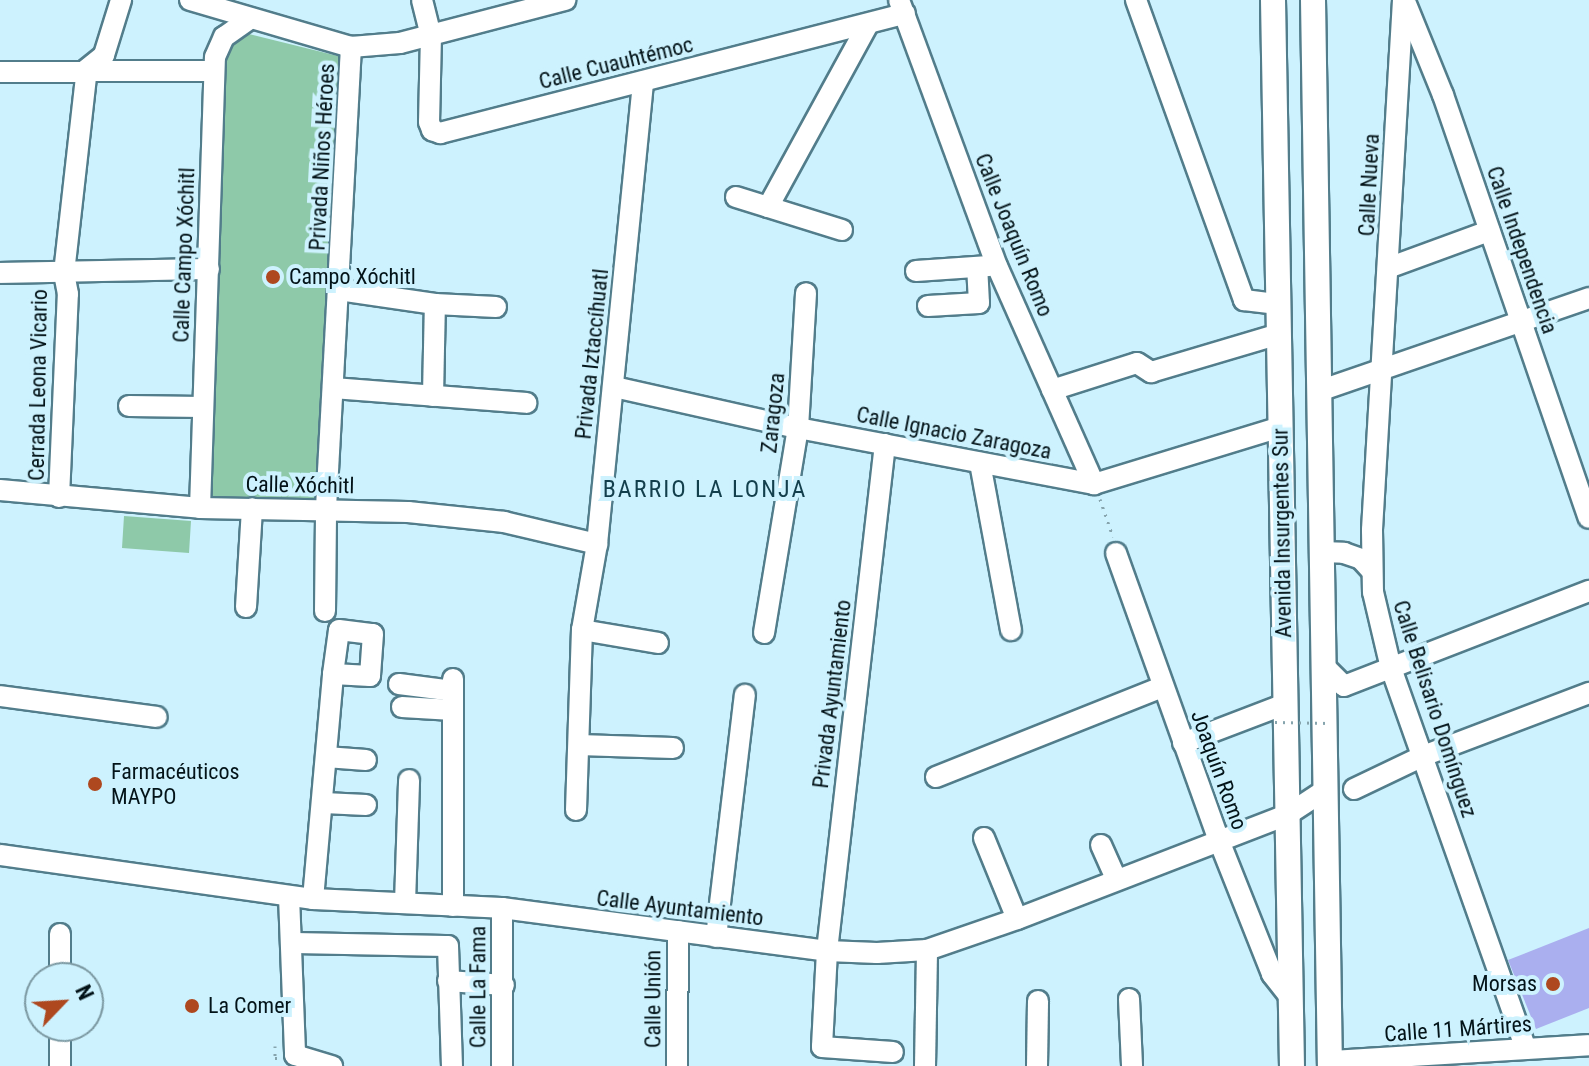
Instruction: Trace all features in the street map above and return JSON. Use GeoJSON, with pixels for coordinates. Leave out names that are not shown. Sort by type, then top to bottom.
{"type":"FeatureCollection","features":[{"type":"Feature","properties":{"kind":"main road","name":"Avenida Insurgentes Sur"},"geometry":{"type":"LineString","coordinates":[[1273,0],[1280,427],[1280,713],[1287,815],[1292,1066]]}},
{"type":"Feature","properties":{"kind":"main road","name":"Avenida Insurgentes Sur"},"geometry":{"type":"LineString","coordinates":[[1313,0],[1319,391],[1333,552],[1322,664],[1330,1064]]}},
{"type":"Feature","properties":{"kind":"street"},"geometry":{"type":"LineString","coordinates":[[87,69],[104,55],[121,0]]}},
{"type":"Feature","properties":{"kind":"street"},"geometry":{"type":"LineString","coordinates":[[190,0],[351,47],[400,43],[565,0]]}},
{"type":"Feature","properties":{"kind":"street"},"geometry":{"type":"LineString","coordinates":[[422,0],[431,35]]}},
{"type":"Feature","properties":{"kind":"street"},"geometry":{"type":"LineString","coordinates":[[1136,0],[1244,300],[1278,304]]}},
{"type":"Feature","properties":{"kind":"street","name":"Calle Independencia"},"geometry":{"type":"LineString","coordinates":[[1404,0],[1443,95],[1589,518]]}},
{"type":"Feature","properties":{"kind":"street","name":"Calle Nueva"},"geometry":{"type":"LineString","coordinates":[[1381,372],[1404,0]]}},
{"type":"Feature","properties":{"kind":"street","name":"Calle Cuauhtémoc"},"geometry":{"type":"LineString","coordinates":[[431,35],[429,122],[432,130],[440,133],[867,26],[902,7]]}},
{"type":"Feature","properties":{"kind":"street","name":"Calle Joaquín Romo"},"geometry":{"type":"LineString","coordinates":[[902,7],[987,266],[1052,390],[1094,484]]}},
{"type":"Feature","properties":{"kind":"street","name":"Calle Campo Xóchitl"},"geometry":{"type":"LineString","coordinates":[[200,508],[214,71],[224,37],[250,19]]}},
{"type":"Feature","properties":{"kind":"street"},"geometry":{"type":"LineString","coordinates":[[768,207],[867,26]]}},
{"type":"Feature","properties":{"kind":"street","name":"Privada Niños Héroes"},"geometry":{"type":"LineString","coordinates":[[325,611],[326,508],[351,47]]}},
{"type":"Feature","properties":{"kind":"street"},"geometry":{"type":"LineString","coordinates":[[0,72],[87,69],[214,71]]}},
{"type":"Feature","properties":{"kind":"street","name":"Cerrada Leona Vicario"},"geometry":{"type":"LineString","coordinates":[[59,497],[68,294],[64,273],[87,69]]}},
{"type":"Feature","properties":{"kind":"street","name":"Privada Iztaccíhuatl"},"geometry":{"type":"LineString","coordinates":[[576,810],[582,630],[597,544],[643,81]]}},
{"type":"Feature","properties":{"kind":"street"},"geometry":{"type":"LineString","coordinates":[[736,197],[842,230]]}},
{"type":"Feature","properties":{"kind":"street"},"geometry":{"type":"LineString","coordinates":[[1388,268],[1489,231]]}},
{"type":"Feature","properties":{"kind":"street"},"geometry":{"type":"LineString","coordinates":[[916,271],[987,266],[979,303],[928,306]]}},
{"type":"Feature","properties":{"kind":"street"},"geometry":{"type":"LineString","coordinates":[[0,273],[209,269]]}},
{"type":"Feature","properties":{"kind":"street"},"geometry":{"type":"LineString","coordinates":[[339,290],[435,304],[496,307]]}},
{"type":"Feature","properties":{"kind":"street","name":"Zaragoza"},"geometry":{"type":"LineString","coordinates":[[764,633],[798,428],[806,293]]}},
{"type":"Feature","properties":{"kind":"street"},"geometry":{"type":"LineString","coordinates":[[1319,391],[1589,298]]}},
{"type":"Feature","properties":{"kind":"street"},"geometry":{"type":"LineString","coordinates":[[433,396],[435,304]]}},
{"type":"Feature","properties":{"kind":"street"},"geometry":{"type":"LineString","coordinates":[[1052,390],[1137,363],[1151,372],[1279,334]]}},
{"type":"Feature","properties":{"kind":"street","name":"Calle Belisario Domínguez"},"geometry":{"type":"LineString","coordinates":[[1381,372],[1371,570],[1377,617],[1391,668],[1526,1049]]}},
{"type":"Feature","properties":{"kind":"street","name":"Calle Ignacio Zaragoza"},"geometry":{"type":"LineString","coordinates":[[614,387],[798,428],[1094,484],[1280,427]]}},
{"type":"Feature","properties":{"kind":"street"},"geometry":{"type":"LineString","coordinates":[[333,388],[526,403]]}},
{"type":"Feature","properties":{"kind":"street"},"geometry":{"type":"LineString","coordinates":[[129,406],[202,407]]}},
{"type":"Feature","properties":{"kind":"street","name":"Privada Ayuntamiento"},"geometry":{"type":"LineString","coordinates":[[822,1056],[827,951],[885,444]]}},
{"type":"Feature","properties":{"kind":"street"},"geometry":{"type":"LineString","coordinates":[[980,463],[1011,630]]}},
{"type":"Feature","properties":{"kind":"street","name":"Calle Xóchitl"},"geometry":{"type":"LineString","coordinates":[[0,490],[200,508],[326,508],[504,522],[597,544]]}},
{"type":"Feature","properties":{"kind":"street"},"geometry":{"type":"LineString","coordinates":[[246,607],[252,508]]}},
{"type":"Feature","properties":{"kind":"street"},"geometry":{"type":"LineString","coordinates":[[1333,552],[1358,545],[1372,530]]}},
{"type":"Feature","properties":{"kind":"street","name":"Joaquín Romo"},"geometry":{"type":"LineString","coordinates":[[1113,548],[1220,843],[1272,974],[1291,998]]}},
{"type":"Feature","properties":{"kind":"street"},"geometry":{"type":"LineString","coordinates":[[1333,552],[1361,559],[1371,570]]}},
{"type":"Feature","properties":{"kind":"street"},"geometry":{"type":"LineString","coordinates":[[1322,664],[1344,686],[1589,591]]}},
{"type":"Feature","properties":{"kind":"street"},"geometry":{"type":"LineString","coordinates":[[582,630],[658,643]]}},
{"type":"Feature","properties":{"kind":"street"},"geometry":{"type":"LineString","coordinates":[[313,899],[324,803],[333,674]]}},
{"type":"Feature","properties":{"kind":"street"},"geometry":{"type":"LineString","coordinates":[[399,684],[453,693]]}},
{"type":"Feature","properties":{"kind":"street"},"geometry":{"type":"LineString","coordinates":[[936,777],[1162,687]]}},
{"type":"Feature","properties":{"kind":"street"},"geometry":{"type":"LineString","coordinates":[[402,707],[453,693]]}},
{"type":"Feature","properties":{"kind":"street"},"geometry":{"type":"LineString","coordinates":[[453,693],[453,906]]}},
{"type":"Feature","properties":{"kind":"street"},"geometry":{"type":"LineString","coordinates":[[1354,789],[1423,756],[1589,693]]}},
{"type":"Feature","properties":{"kind":"street"},"geometry":{"type":"LineString","coordinates":[[716,937],[745,695]]}},
{"type":"Feature","properties":{"kind":"street"},"geometry":{"type":"LineString","coordinates":[[0,696],[157,717]]}},
{"type":"Feature","properties":{"kind":"street"},"geometry":{"type":"LineString","coordinates":[[1183,743],[1280,713]]}},
{"type":"Feature","properties":{"kind":"street"},"geometry":{"type":"LineString","coordinates":[[579,745],[673,748]]}},
{"type":"Feature","properties":{"kind":"street"},"geometry":{"type":"LineString","coordinates":[[326,757],[366,760]]}},
{"type":"Feature","properties":{"kind":"street"},"geometry":{"type":"LineString","coordinates":[[405,903],[409,780]]}},
{"type":"Feature","properties":{"kind":"street","name":"Calle Ayuntamiento"},"geometry":{"type":"LineString","coordinates":[[0,855],[313,899],[502,908],[827,951],[927,950],[1220,843],[1287,815],[1325,790]]}},
{"type":"Feature","properties":{"kind":"street"},"geometry":{"type":"LineString","coordinates":[[324,803],[366,805]]}},
{"type":"Feature","properties":{"kind":"street"},"geometry":{"type":"LineString","coordinates":[[984,838],[1017,919]]}},
{"type":"Feature","properties":{"kind":"street"},"geometry":{"type":"LineString","coordinates":[[1101,845],[1116,879]]}},
{"type":"Feature","properties":{"kind":"street"},"geometry":{"type":"LineString","coordinates":[[289,896],[295,1055],[332,1066]]}},
{"type":"Feature","properties":{"kind":"street","name":"Calle La Fama"},"geometry":{"type":"LineString","coordinates":[[502,908],[502,1066]]}},
{"type":"Feature","properties":{"kind":"street","name":"Calle Unión"},"geometry":{"type":"LineString","coordinates":[[677,1066],[678,931]]}},
{"type":"Feature","properties":{"kind":"street"},"geometry":{"type":"LineString","coordinates":[[60,934],[60,962]]}},
{"type":"Feature","properties":{"kind":"street"},"geometry":{"type":"LineString","coordinates":[[292,943],[448,946],[452,1063]]}},
{"type":"Feature","properties":{"kind":"street"},"geometry":{"type":"LineString","coordinates":[[925,1066],[927,950]]}},
{"type":"Feature","properties":{"kind":"street"},"geometry":{"type":"LineString","coordinates":[[448,981],[504,985]]}},
{"type":"Feature","properties":{"kind":"street"},"geometry":{"type":"LineString","coordinates":[[1129,999],[1132,1066]]}},
{"type":"Feature","properties":{"kind":"street"},"geometry":{"type":"LineString","coordinates":[[1037,1066],[1038,1001]]}},
{"type":"Feature","properties":{"kind":"street"},"geometry":{"type":"LineString","coordinates":[[60,1042],[60,1066]]}},
{"type":"Feature","properties":{"kind":"street","name":"Calle 11 Mártires"},"geometry":{"type":"LineString","coordinates":[[1330,1064],[1589,1045]]}},
{"type":"Feature","properties":{"kind":"street"},"geometry":{"type":"LineString","coordinates":[[822,1056],[893,1052]]}},
{"type":"Feature","properties":{"kind":"path"},"geometry":{"type":"LineString","coordinates":[[1094,484],[1115,541],[1113,548]]}},
{"type":"Feature","properties":{"kind":"path"},"geometry":{"type":"LineString","coordinates":[[1280,713],[1329,723]]}},
{"type":"Feature","properties":{"kind":"green space","name":"Campo Xóchitl"},"geometry":{"type":"Polygon","coordinates":[[[245,33],[342,57],[319,499],[204,497],[225,51],[245,33]]]}},
{"type":"Feature","properties":{"kind":"green space"},"geometry":{"type":"Polygon","coordinates":[[[124,516],[191,521],[189,553],[122,548],[124,516]]]}},
{"type":"Feature","properties":{"kind":"water","name":"Morsas"},"geometry":{"type":"Polygon","coordinates":[[[1589,928],[1589,1008],[1536,1029],[1508,960],[1589,928]]]}},
{"type":"Feature","properties":{"kind":"place","name":"Campo Xóchitl"},"geometry":{"type":"Point","coordinates":[273,277]}},
{"type":"Feature","properties":{"kind":"place","name":"Farmacéuticos MAYPO"},"geometry":{"type":"Point","coordinates":[95,784]}},
{"type":"Feature","properties":{"kind":"place","name":"Morsas"},"geometry":{"type":"Point","coordinates":[1553,984]}},
{"type":"Feature","properties":{"kind":"place","name":"La Comer"},"geometry":{"type":"Point","coordinates":[192,1006]}},
{"type":"Feature","properties":{"kind":"district","name":"BARRIO LA LONJA"},"geometry":{"type":"Point","coordinates":[705,490]}}]}
